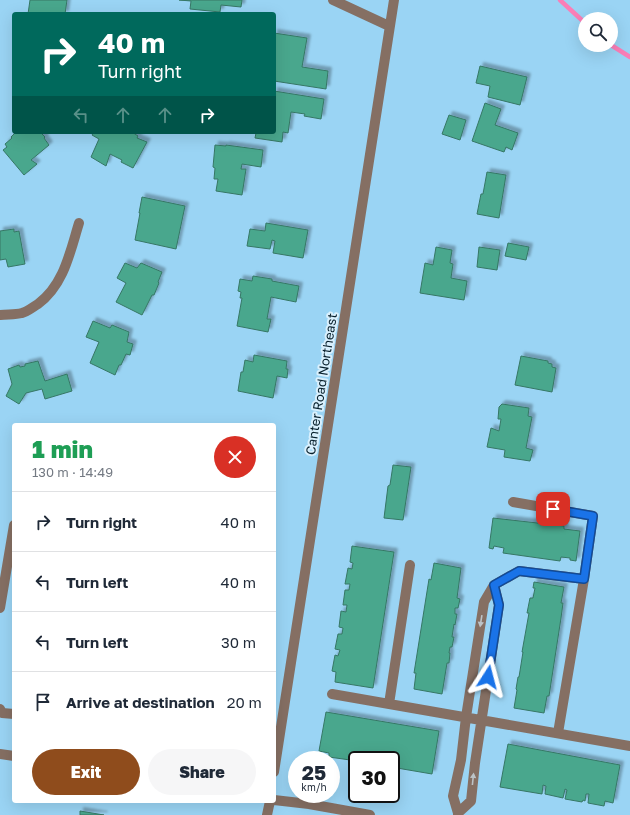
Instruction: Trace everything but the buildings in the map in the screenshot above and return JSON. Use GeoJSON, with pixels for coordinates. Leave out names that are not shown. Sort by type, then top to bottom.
{"type":"FeatureCollection","features":[{"type":"Feature","properties":{"kind":"street"},"geometry":{"type":"LineString","coordinates":[[333,0],[389,26]]}},
{"type":"Feature","properties":{"kind":"street","name":"Canter Road Northeast"},"geometry":{"type":"LineString","coordinates":[[276,759],[394,0]]}},
{"type":"Feature","properties":{"kind":"street"},"geometry":{"type":"LineString","coordinates":[[0,315],[22,313],[32,308],[54,289],[64,269],[79,223]]}},
{"type":"Feature","properties":{"kind":"street"},"geometry":{"type":"LineString","coordinates":[[513,502],[593,516],[558,734]]}},
{"type":"Feature","properties":{"kind":"street"},"geometry":{"type":"LineString","coordinates":[[0,608],[12,537]]}},
{"type":"Feature","properties":{"kind":"street"},"geometry":{"type":"LineString","coordinates":[[389,704],[410,565]]}},
{"type":"Feature","properties":{"kind":"street"},"geometry":{"type":"LineString","coordinates":[[494,585],[499,605],[475,763],[471,801],[458,814],[453,796],[461,760],[484,602],[494,585],[519,571],[584,579]]}},
{"type":"Feature","properties":{"kind":"street"},"geometry":{"type":"LineString","coordinates":[[332,694],[630,746]]}},
{"type":"Feature","properties":{"kind":"street"},"geometry":{"type":"LineString","coordinates":[[0,709],[2,713],[12,714]]}},
{"type":"Feature","properties":{"kind":"street"},"geometry":{"type":"LineString","coordinates":[[0,754],[12,756]]}},
{"type":"Feature","properties":{"kind":"street"},"geometry":{"type":"LineString","coordinates":[[276,800],[309,804],[370,815]]}},
{"type":"Feature","properties":{"kind":"street"},"geometry":{"type":"LineString","coordinates":[[267,815],[270,803]]}},
{"type":"Feature","properties":{"kind":"waterway"},"geometry":{"type":"LineString","coordinates":[[560,0],[578,17]]}},
{"type":"Feature","properties":{"kind":"waterway"},"geometry":{"type":"LineString","coordinates":[[618,49],[630,57]]}},
{"type":"Feature","properties":{"kind":"route"},"geometry":{"type":"LineString","coordinates":[[488,677],[499,605],[494,585],[519,571],[584,579],[593,516],[553,509]]}}]}
